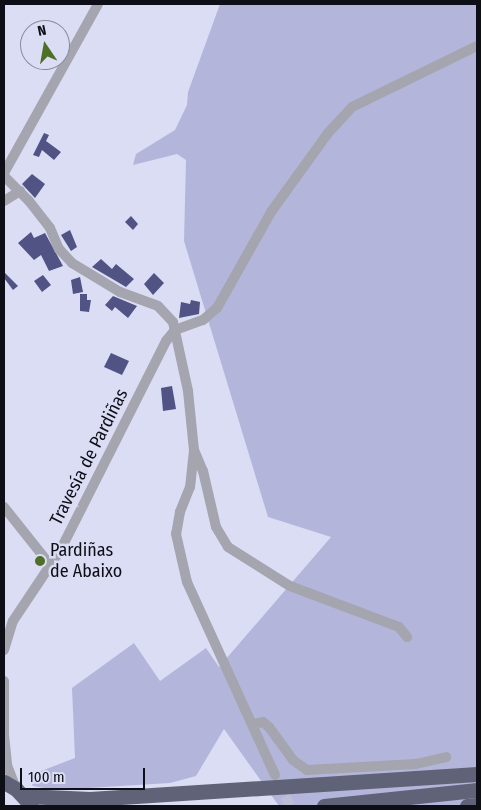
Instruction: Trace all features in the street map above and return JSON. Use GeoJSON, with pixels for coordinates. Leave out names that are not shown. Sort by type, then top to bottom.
{"type":"FeatureCollection","features":[{"type":"Feature","properties":{"kind":"highway"},"geometry":{"type":"LineString","coordinates":[[19,794],[90,799],[477,774]]}},
{"type":"Feature","properties":{"kind":"highway"},"geometry":{"type":"LineString","coordinates":[[324,806],[477,790]]}},
{"type":"Feature","properties":{"kind":"highway"},"geometry":{"type":"LineString","coordinates":[[467,806],[477,805]]}},
{"type":"Feature","properties":{"kind":"street"},"geometry":{"type":"LineString","coordinates":[[98,4],[4,174],[50,228],[65,257],[120,292],[158,306],[166,312],[175,330],[188,391],[194,450],[190,487],[180,512],[176,534],[187,582],[254,724],[275,775]]}},
{"type":"Feature","properties":{"kind":"street"},"geometry":{"type":"LineString","coordinates":[[175,330],[203,320],[217,308],[271,212],[345,113],[477,46]]}},
{"type":"Feature","properties":{"kind":"street"},"geometry":{"type":"LineString","coordinates":[[4,201],[20,191]]}},
{"type":"Feature","properties":{"kind":"street","name":"Travesía de Pardiñas"},"geometry":{"type":"LineString","coordinates":[[12,621],[51,566],[166,341],[175,330]]}},
{"type":"Feature","properties":{"kind":"street"},"geometry":{"type":"LineString","coordinates":[[194,450],[203,471],[216,527],[228,546],[290,586],[399,627],[407,636]]}},
{"type":"Feature","properties":{"kind":"street"},"geometry":{"type":"LineString","coordinates":[[4,507],[51,566]]}},
{"type":"Feature","properties":{"kind":"street"},"geometry":{"type":"LineString","coordinates":[[4,630],[12,621]]}},
{"type":"Feature","properties":{"kind":"street"},"geometry":{"type":"LineString","coordinates":[[4,650],[12,621]]}},
{"type":"Feature","properties":{"kind":"street"},"geometry":{"type":"LineString","coordinates":[[4,682],[4,735],[7,764],[19,794]]}},
{"type":"Feature","properties":{"kind":"street"},"geometry":{"type":"LineString","coordinates":[[254,724],[263,722],[269,727],[293,760],[307,770],[416,764],[446,757]]}},
{"type":"Feature","properties":{"kind":"shaded area"},"geometry":{"type":"Polygon","coordinates":[[[220,4],[477,4],[477,806],[279,806],[224,729],[196,776],[170,783],[55,790],[33,786],[28,776],[75,758],[72,688],[134,643],[160,681],[206,648],[219,667],[331,537],[268,517],[184,241],[186,160],[177,154],[133,165],[136,154],[175,130],[187,105],[188,92],[220,4]]]}},
{"type":"Feature","properties":{"kind":"building"},"geometry":{"type":"Polygon","coordinates":[[[44,133],[49,135],[46,141],[61,152],[54,160],[42,150],[39,157],[33,155],[44,133]]]}},
{"type":"Feature","properties":{"kind":"building"},"geometry":{"type":"Polygon","coordinates":[[[32,174],[45,184],[35,198],[22,184],[32,174]]]}},
{"type":"Feature","properties":{"kind":"building"},"geometry":{"type":"Polygon","coordinates":[[[131,216],[138,224],[133,230],[125,222],[131,216]]]}},
{"type":"Feature","properties":{"kind":"building"},"geometry":{"type":"Polygon","coordinates":[[[70,230],[77,247],[71,251],[61,235],[70,230]]]}},
{"type":"Feature","properties":{"kind":"building"},"geometry":{"type":"Polygon","coordinates":[[[31,232],[34,238],[45,233],[63,266],[49,271],[41,255],[34,260],[18,243],[31,232]]]}},
{"type":"Feature","properties":{"kind":"building"},"geometry":{"type":"Polygon","coordinates":[[[101,259],[112,269],[116,264],[134,279],[126,287],[92,267],[101,259]]]}},
{"type":"Feature","properties":{"kind":"building"},"geometry":{"type":"Polygon","coordinates":[[[4,272],[18,286],[13,290],[4,278],[4,272]]]}},
{"type":"Feature","properties":{"kind":"building"},"geometry":{"type":"Polygon","coordinates":[[[154,273],[164,283],[153,295],[144,284],[154,273]]]}},
{"type":"Feature","properties":{"kind":"building"},"geometry":{"type":"Polygon","coordinates":[[[43,275],[51,285],[42,292],[34,281],[43,275]]]}},
{"type":"Feature","properties":{"kind":"building"},"geometry":{"type":"Polygon","coordinates":[[[80,277],[83,292],[73,294],[71,280],[80,277]]]}},
{"type":"Feature","properties":{"kind":"building"},"geometry":{"type":"Polygon","coordinates":[[[80,294],[87,294],[87,300],[91,300],[89,312],[80,311],[80,294]]]}},
{"type":"Feature","properties":{"kind":"building"},"geometry":{"type":"Polygon","coordinates":[[[113,296],[137,306],[128,318],[115,307],[112,311],[105,305],[113,296]]]}},
{"type":"Feature","properties":{"kind":"building"},"geometry":{"type":"Polygon","coordinates":[[[191,300],[200,302],[199,314],[179,318],[181,302],[190,304],[191,300]]]}},
{"type":"Feature","properties":{"kind":"building"},"geometry":{"type":"Polygon","coordinates":[[[111,353],[129,361],[122,375],[104,367],[111,353]]]}},
{"type":"Feature","properties":{"kind":"building"},"geometry":{"type":"Polygon","coordinates":[[[172,386],[176,409],[163,411],[161,388],[172,386]]]}},
{"type":"Feature","properties":{"kind":"tunnel"},"geometry":{"type":"LineString","coordinates":[[278,783],[290,806]]}},
{"type":"Feature","properties":{"kind":"place","name":"Pardiñas de Abaixo"},"geometry":{"type":"Point","coordinates":[40,561]}}]}
